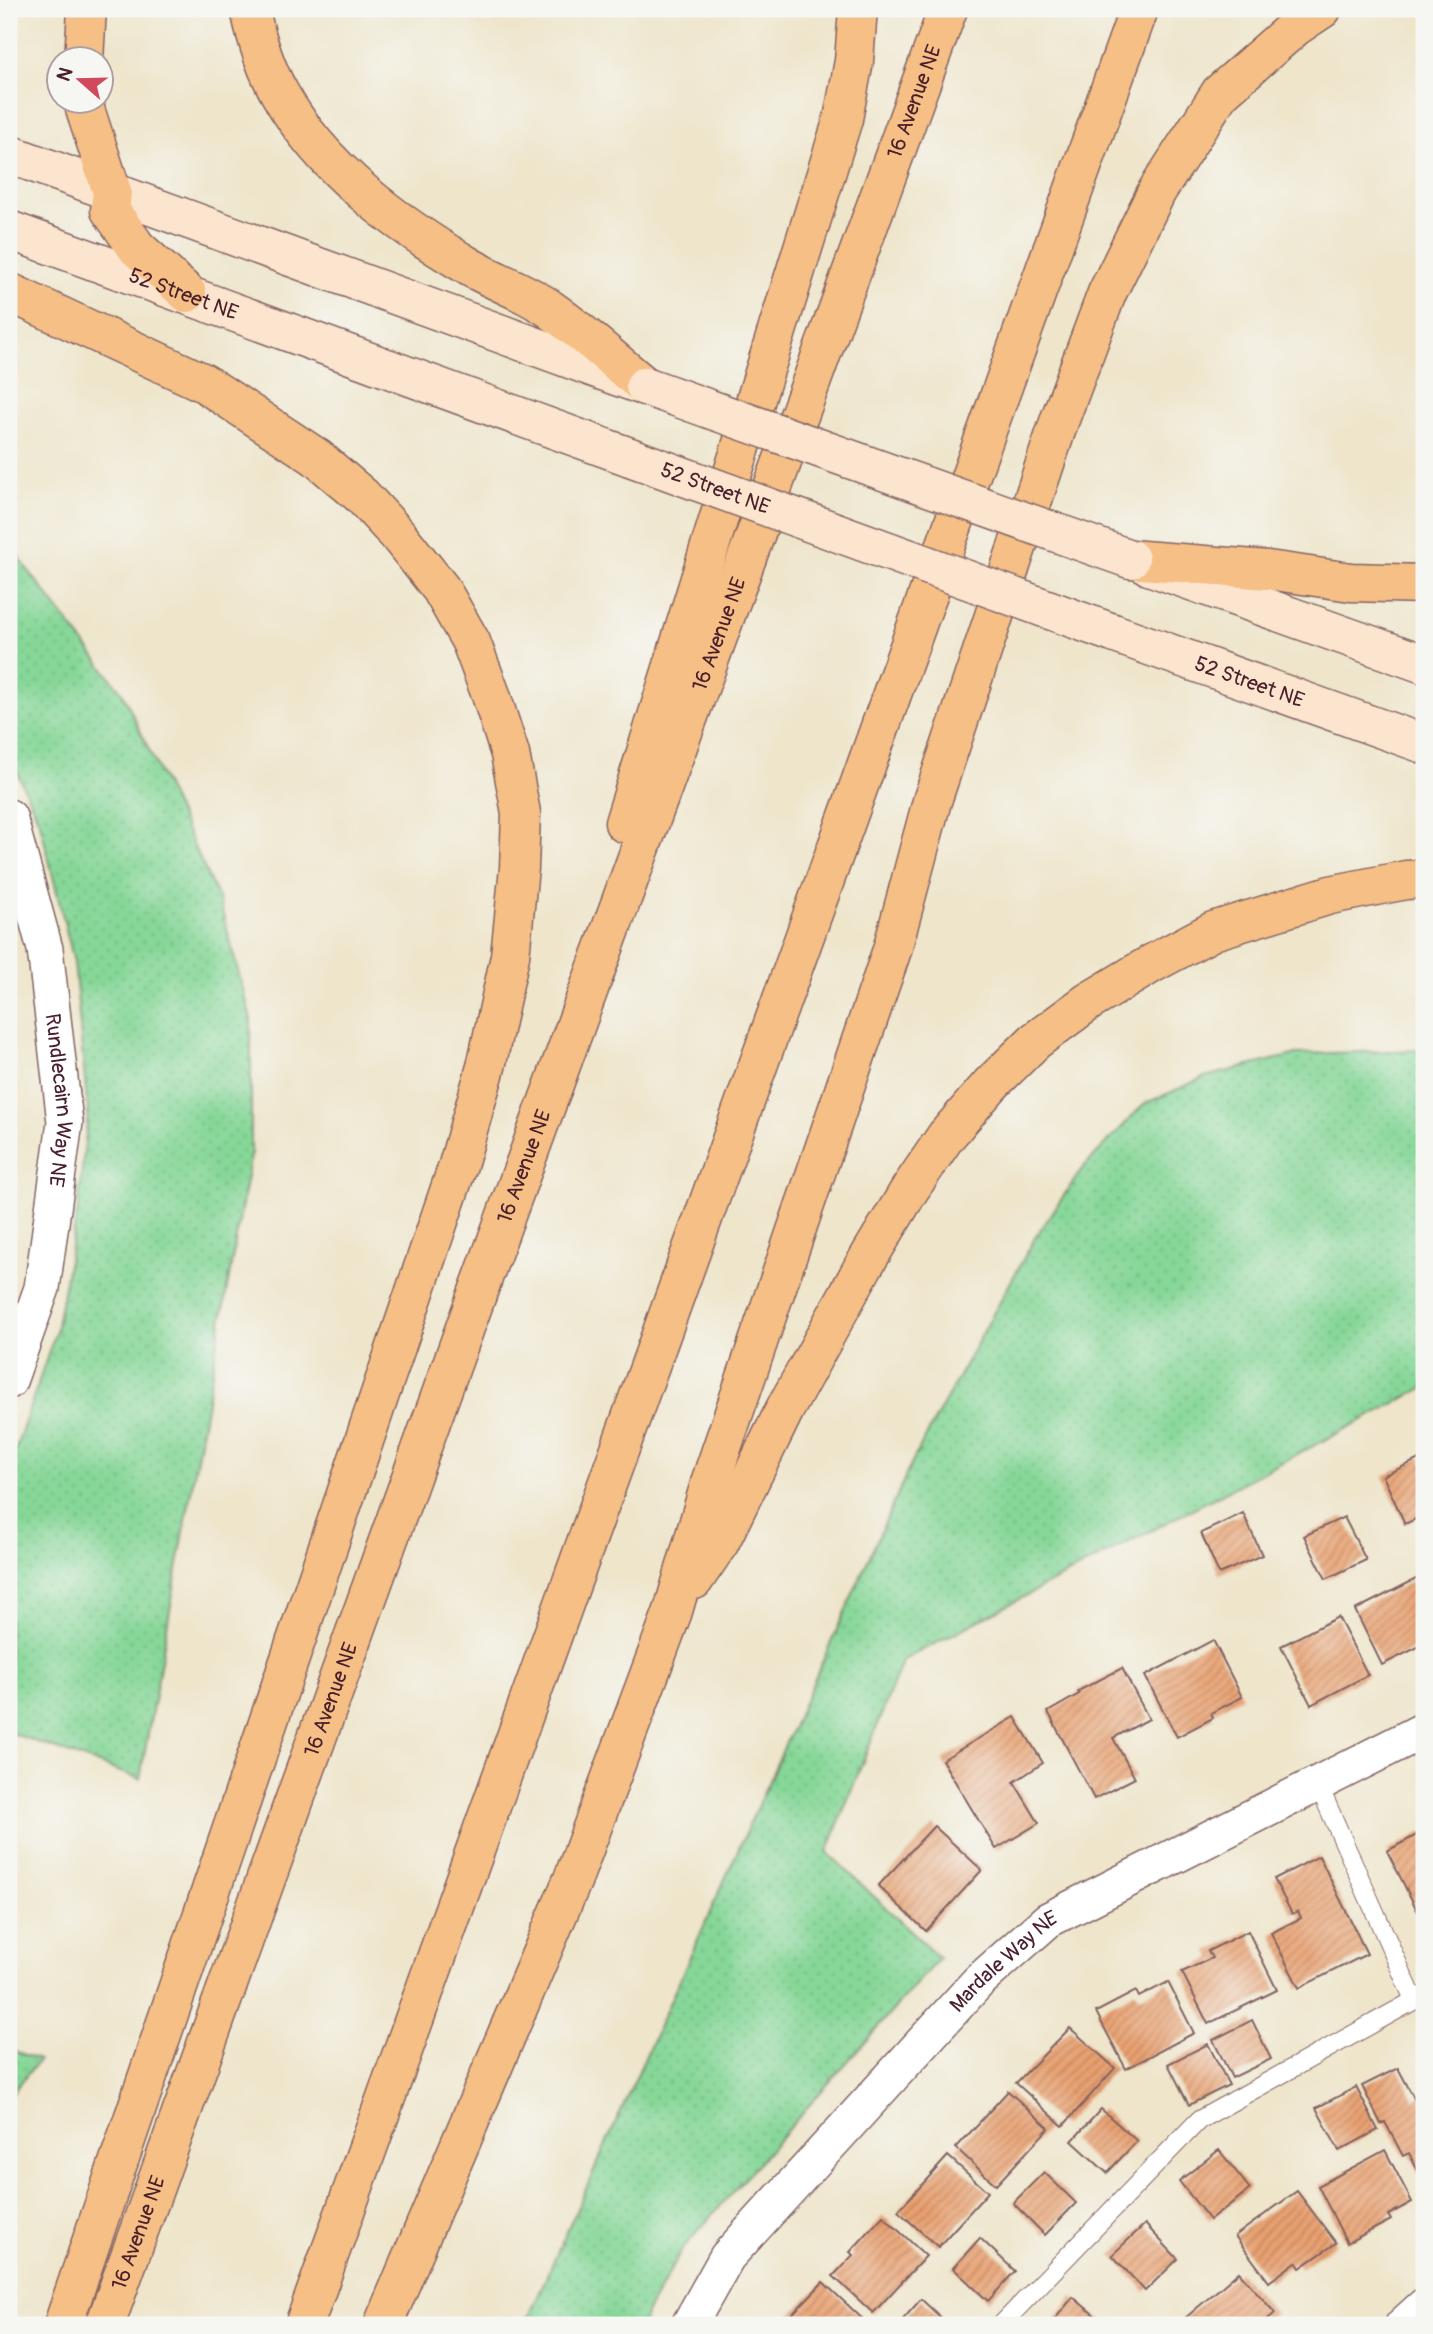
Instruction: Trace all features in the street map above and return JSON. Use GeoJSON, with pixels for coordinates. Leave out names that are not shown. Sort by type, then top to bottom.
{"type":"FeatureCollection","features":[{"type":"Feature","properties":{"kind":"highway"},"geometry":{"type":"LineString","coordinates":[[84,46],[88,9]]}},
{"type":"Feature","properties":{"kind":"highway"},"geometry":{"type":"LineString","coordinates":[[250,9],[257,39],[279,93],[309,136],[340,171],[425,240],[549,308],[645,386]]}},
{"type":"Feature","properties":{"kind":"highway"},"geometry":{"type":"LineString","coordinates":[[479,1289],[842,119],[853,61],[858,9]]}},
{"type":"Feature","properties":{"kind":"highway","name":"16 Avenue NE"},"geometry":{"type":"LineString","coordinates":[[105,2325],[479,1289],[948,9]]}},
{"type":"Feature","properties":{"kind":"highway"},"geometry":{"type":"LineString","coordinates":[[304,2325],[1139,9]]}},
{"type":"Feature","properties":{"kind":"highway"},"geometry":{"type":"LineString","coordinates":[[383,2325],[573,1879],[673,1611],[711,1480],[892,950],[932,801],[1060,419],[1107,293],[1157,191],[1220,93],[1295,27],[1322,9]]}},
{"type":"Feature","properties":{"kind":"highway"},"geometry":{"type":"LineString","coordinates":[[87,116],[112,192],[110,210],[137,247],[187,293]]}},
{"type":"Feature","properties":{"kind":"highway"},"geometry":{"type":"LineString","coordinates":[[9,292],[204,383],[316,457],[362,496],[442,589],[471,642],[510,754],[521,813],[519,868],[510,956],[486,1067],[458,1165],[63,2325]]}},
{"type":"Feature","properties":{"kind":"highway"},"geometry":{"type":"LineString","coordinates":[[1130,559],[1268,569],[1351,582],[1424,584]]}},
{"type":"Feature","properties":{"kind":"highway"},"geometry":{"type":"LineString","coordinates":[[673,1611],[720,1542],[785,1409],[909,1189],[946,1136],[991,1084],[1035,1041],[1088,1002],[1153,962],[1213,931],[1330,895],[1424,879]]}},
{"type":"Feature","properties":{"kind":"main road"},"geometry":{"type":"LineString","coordinates":[[9,154],[645,386],[1424,664]]}},
{"type":"Feature","properties":{"kind":"main road","name":"52 Street NE"},"geometry":{"type":"LineString","coordinates":[[9,230],[1424,744]]}},
{"type":"Feature","properties":{"kind":"street","name":"Rundlecairn Way NE"},"geometry":{"type":"LineString","coordinates":[[9,817],[45,949],[65,1122],[42,1288],[9,1381]]}},
{"type":"Feature","properties":{"kind":"street","name":"Mardale Way NE"},"geometry":{"type":"LineString","coordinates":[[689,2325],[727,2257],[978,1982],[1048,1920],[1424,1730]]}},
{"type":"Feature","properties":{"kind":"street"},"geometry":{"type":"LineString","coordinates":[[1403,2325],[1424,2306]]}},
{"type":"Feature","properties":{"kind":"lane"},"geometry":{"type":"LineString","coordinates":[[1001,2325],[1199,2120],[1419,1997],[1318,1784]]}},
{"type":"Feature","properties":{"kind":"green space"},"geometry":{"type":"Polygon","coordinates":[[[9,545],[123,694],[219,900],[251,1019],[251,1153],[140,1779],[9,1732],[9,1513],[14,1498],[9,1495],[9,1469],[56,1331],[78,1208],[88,1113],[74,962],[40,823],[9,755],[9,545]]]}},
{"type":"Feature","properties":{"kind":"green space"},"geometry":{"type":"Polygon","coordinates":[[[1424,1050],[1424,1388],[903,1660],[827,1852],[939,1958],[683,2248],[647,2312],[643,2325],[525,2325],[912,1462],[1036,1236],[1083,1168],[1144,1104],[1205,1077],[1297,1054],[1424,1050]]]}},
{"type":"Feature","properties":{"kind":"green space"},"geometry":{"type":"Polygon","coordinates":[[[9,2049],[39,2060],[9,2097],[9,2049]]]}},
{"type":"Feature","properties":{"kind":"building"},"geometry":{"type":"Polygon","coordinates":[[[1421,1458],[1424,1465],[1424,1515],[1405,1524],[1383,1476],[1421,1458]]]}},
{"type":"Feature","properties":{"kind":"building"},"geometry":{"type":"Polygon","coordinates":[[[1243,1513],[1262,1555],[1219,1574],[1201,1533],[1243,1513]]]}},
{"type":"Feature","properties":{"kind":"building"},"geometry":{"type":"Polygon","coordinates":[[[1344,1517],[1366,1560],[1326,1579],[1304,1536],[1344,1517]]]}},
{"type":"Feature","properties":{"kind":"building"},"geometry":{"type":"Polygon","coordinates":[[[1424,1575],[1422,1645],[1382,1665],[1355,1610],[1424,1575]]]}},
{"type":"Feature","properties":{"kind":"building"},"geometry":{"type":"Polygon","coordinates":[[[1338,1617],[1368,1675],[1311,1705],[1281,1646],[1338,1617]]]}},
{"type":"Feature","properties":{"kind":"building"},"geometry":{"type":"Polygon","coordinates":[[[1213,1640],[1242,1697],[1211,1713],[1213,1718],[1177,1737],[1145,1676],[1213,1640]]]}},
{"type":"Feature","properties":{"kind":"building"},"geometry":{"type":"Polygon","coordinates":[[[1122,1668],[1149,1719],[1113,1738],[1135,1778],[1094,1799],[1048,1712],[1079,1694],[1078,1691],[1122,1668]]]}},
{"type":"Feature","properties":{"kind":"building"},"geometry":{"type":"Polygon","coordinates":[[[1015,1717],[1043,1763],[1014,1782],[1039,1823],[996,1849],[942,1760],[1015,1717]]]}},
{"type":"Feature","properties":{"kind":"building"},"geometry":{"type":"Polygon","coordinates":[[[934,1826],[982,1870],[926,1931],[878,1886],[934,1826]]]}},
{"type":"Feature","properties":{"kind":"building"},"geometry":{"type":"Polygon","coordinates":[[[1424,1831],[1424,1908],[1418,1912],[1387,1851],[1424,1831]]]}},
{"type":"Feature","properties":{"kind":"building"},"geometry":{"type":"Polygon","coordinates":[[[1319,1856],[1367,1954],[1299,1988],[1271,1933],[1301,1918],[1298,1911],[1292,1914],[1274,1879],[1319,1856]]]}},
{"type":"Feature","properties":{"kind":"building"},"geometry":{"type":"Polygon","coordinates":[[[1248,1931],[1277,1990],[1208,2024],[1182,1972],[1212,1958],[1208,1951],[1248,1931]]]}},
{"type":"Feature","properties":{"kind":"building"},"geometry":{"type":"Polygon","coordinates":[[[1168,1982],[1194,2033],[1126,2069],[1096,2012],[1136,1991],[1139,1997],[1168,1982]]]}},
{"type":"Feature","properties":{"kind":"building"},"geometry":{"type":"Polygon","coordinates":[[[1252,2020],[1271,2059],[1232,2078],[1213,2040],[1252,2020]]]}},
{"type":"Feature","properties":{"kind":"building"},"geometry":{"type":"Polygon","coordinates":[[[1070,2028],[1115,2068],[1063,2126],[1016,2083],[1070,2028]]]}},
{"type":"Feature","properties":{"kind":"building"},"geometry":{"type":"Polygon","coordinates":[[[1208,2044],[1229,2085],[1189,2105],[1168,2064],[1208,2044]]]}},
{"type":"Feature","properties":{"kind":"building"},"geometry":{"type":"Polygon","coordinates":[[[1398,2068],[1415,2100],[1424,2095],[1424,2183],[1409,2153],[1403,2156],[1385,2122],[1381,2124],[1362,2086],[1398,2068]]]}},
{"type":"Feature","properties":{"kind":"building"},"geometry":{"type":"Polygon","coordinates":[[[1356,2087],[1378,2130],[1339,2151],[1316,2108],[1356,2087]]]}},
{"type":"Feature","properties":{"kind":"building"},"geometry":{"type":"Polygon","coordinates":[[[1008,2091],[1049,2128],[996,2185],[956,2148],[1008,2091]]]}},
{"type":"Feature","properties":{"kind":"building"},"geometry":{"type":"Polygon","coordinates":[[[1101,2109],[1137,2141],[1107,2173],[1072,2141],[1101,2109]]]}},
{"type":"Feature","properties":{"kind":"building"},"geometry":{"type":"Polygon","coordinates":[[[1219,2150],[1250,2189],[1210,2220],[1179,2181],[1219,2150]]]}},
{"type":"Feature","properties":{"kind":"building"},"geometry":{"type":"Polygon","coordinates":[[[1385,2150],[1412,2202],[1388,2215],[1391,2220],[1347,2243],[1318,2186],[1385,2150]]]}},
{"type":"Feature","properties":{"kind":"building"},"geometry":{"type":"Polygon","coordinates":[[[948,2156],[988,2192],[938,2247],[898,2211],[948,2156]]]}},
{"type":"Feature","properties":{"kind":"building"},"geometry":{"type":"Polygon","coordinates":[[[1044,2172],[1076,2203],[1045,2235],[1013,2203],[1044,2172]]]}},
{"type":"Feature","properties":{"kind":"building"},"geometry":{"type":"Polygon","coordinates":[[[1297,2191],[1336,2243],[1300,2268],[1296,2262],[1269,2282],[1235,2236],[1297,2191]]]}},
{"type":"Feature","properties":{"kind":"building"},"geometry":{"type":"Polygon","coordinates":[[[883,2216],[926,2256],[873,2313],[833,2276],[853,2255],[850,2252],[883,2216]]]}},
{"type":"Feature","properties":{"kind":"building"},"geometry":{"type":"Polygon","coordinates":[[[1145,2224],[1178,2259],[1145,2291],[1112,2255],[1145,2224]]]}},
{"type":"Feature","properties":{"kind":"building"},"geometry":{"type":"Polygon","coordinates":[[[980,2238],[1015,2271],[988,2301],[953,2268],[980,2238]]]}},
{"type":"Feature","properties":{"kind":"building"},"geometry":{"type":"Polygon","coordinates":[[[1239,2272],[1275,2313],[1261,2325],[1189,2325],[1184,2319],[1239,2272]]]}},
{"type":"Feature","properties":{"kind":"building"},"geometry":{"type":"Polygon","coordinates":[[[823,2282],[865,2321],[862,2325],[782,2325],[823,2282]]]}},
{"type":"Feature","properties":{"kind":"building"},"geometry":{"type":"Polygon","coordinates":[[[1073,2297],[1106,2325],[1050,2325],[1073,2297]]]}},
{"type":"Feature","properties":{"kind":"building"},"geometry":{"type":"Polygon","coordinates":[[[921,2299],[949,2325],[898,2325],[921,2299]]]}}]}
